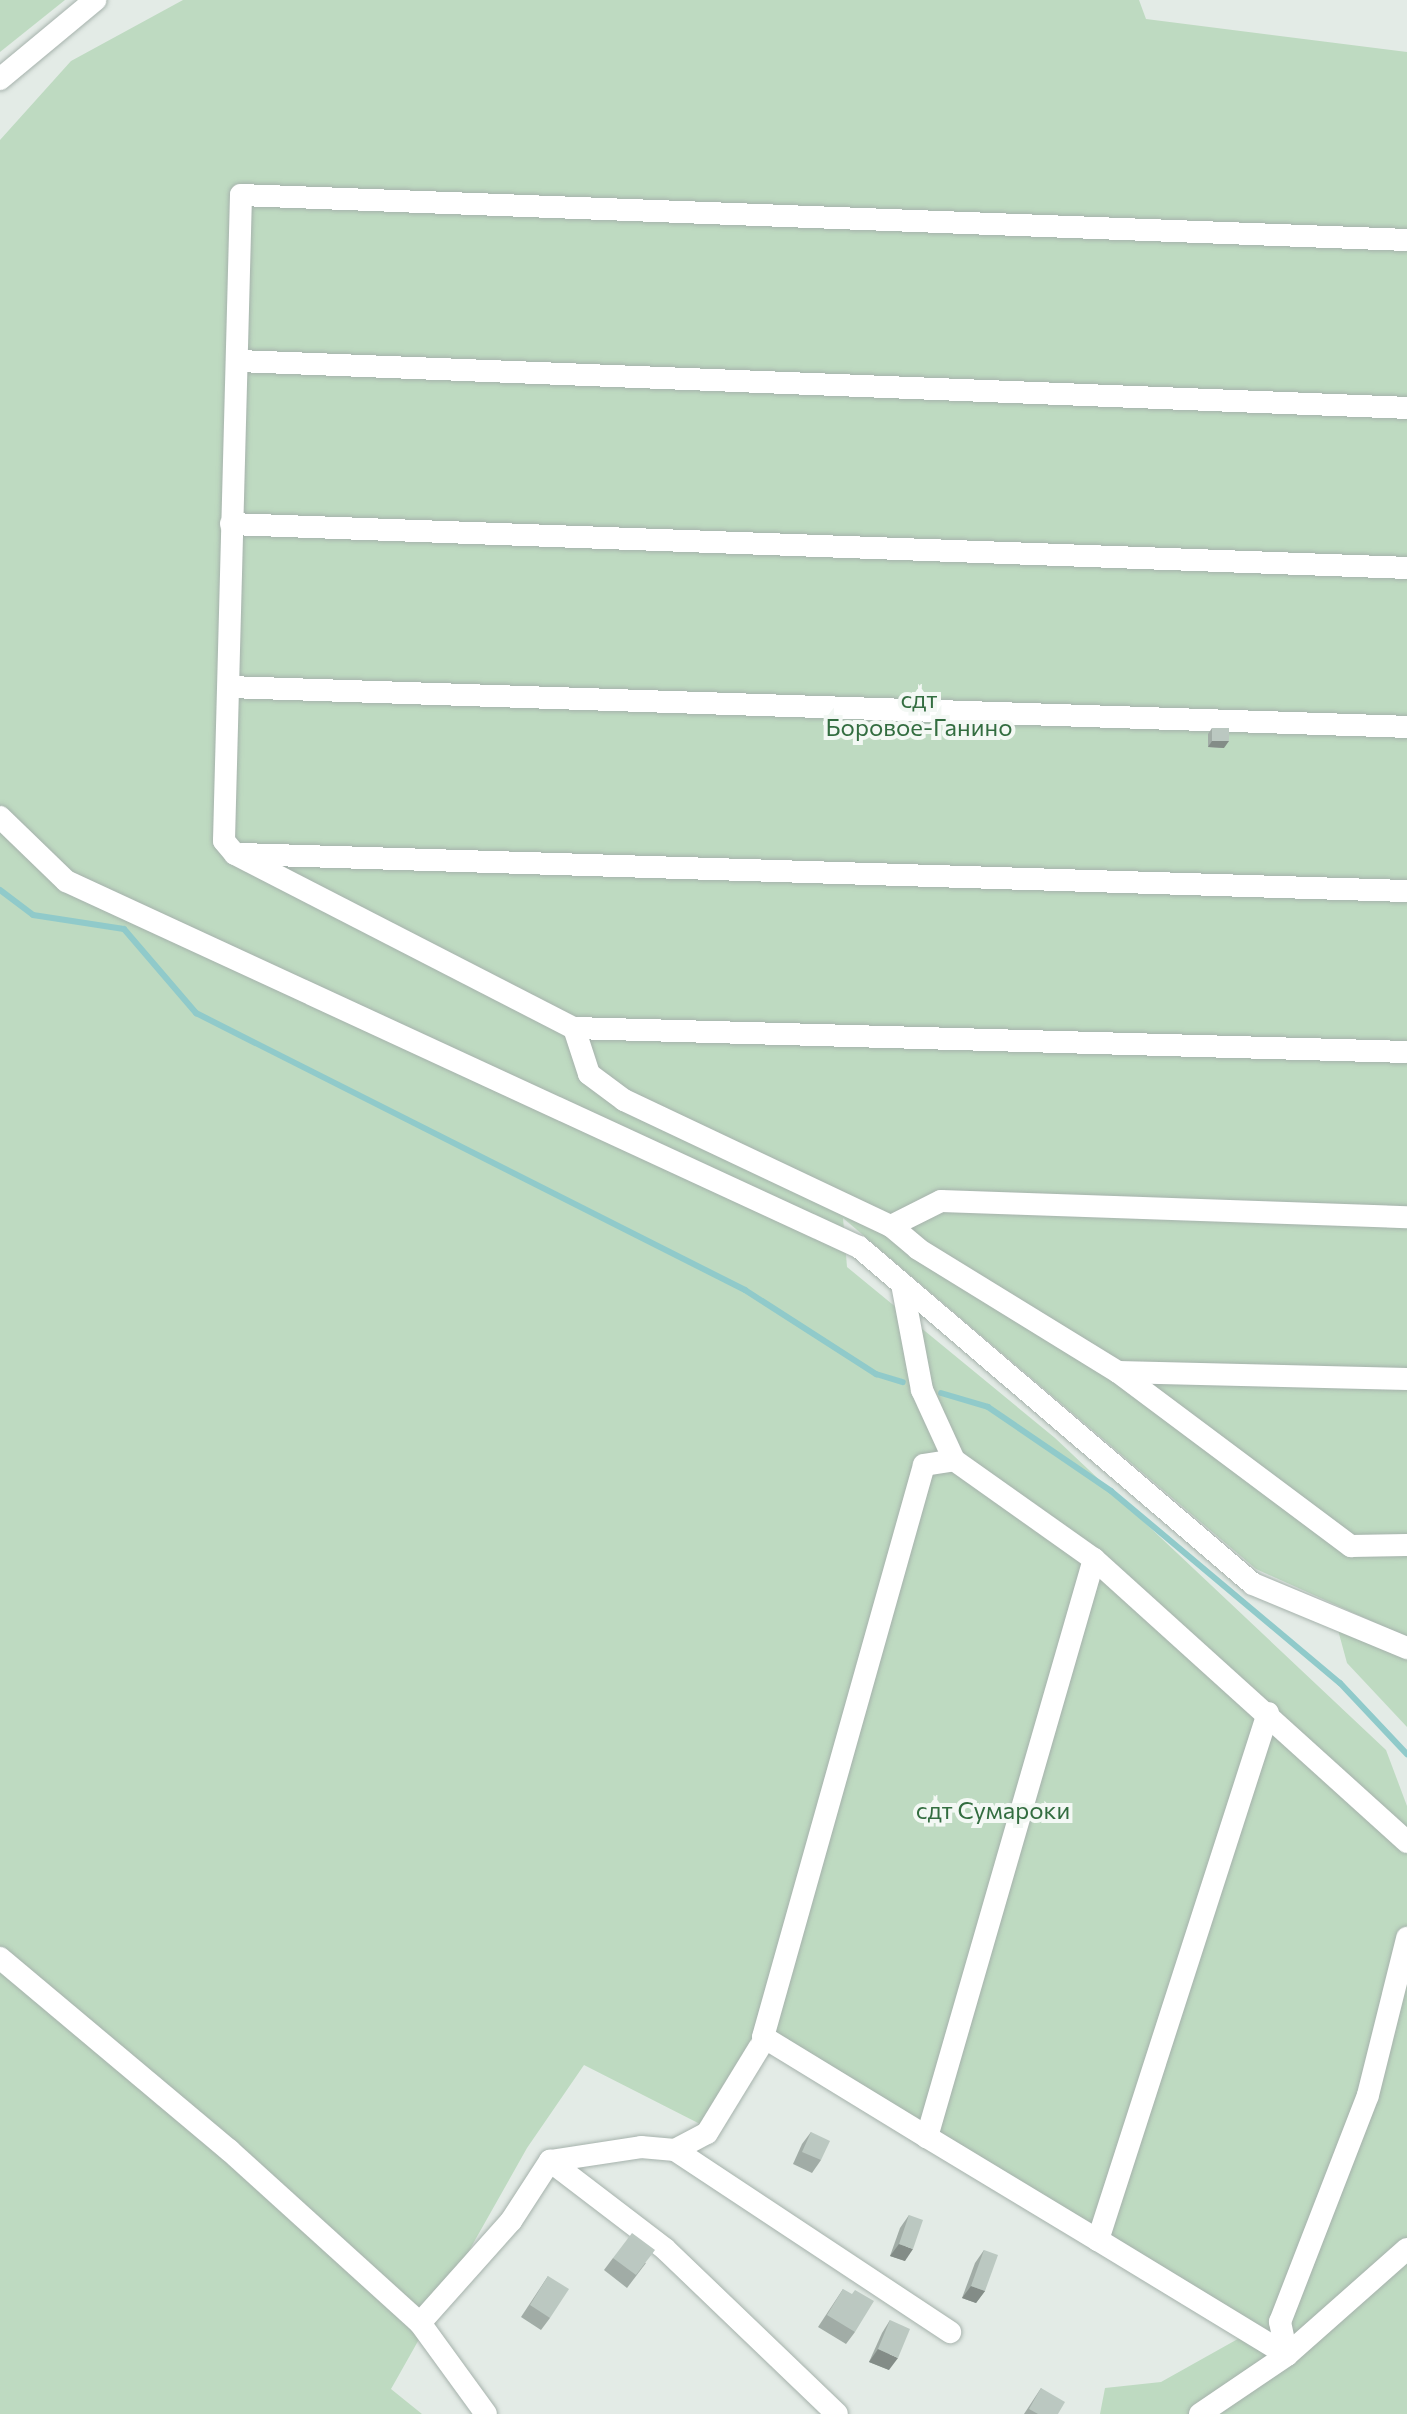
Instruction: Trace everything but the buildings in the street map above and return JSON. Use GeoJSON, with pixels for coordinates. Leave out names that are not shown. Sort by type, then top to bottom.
{"type":"FeatureCollection","features":[{"type":"Feature","properties":{"kind":"street"},"geometry":{"type":"LineString","coordinates":[[0,79],[95,0]]}},
{"type":"Feature","properties":{"kind":"street"},"geometry":{"type":"LineString","coordinates":[[1407,240],[241,195],[224,841],[235,854],[574,1028],[1407,1052]]}},
{"type":"Feature","properties":{"kind":"street"},"geometry":{"type":"LineString","coordinates":[[239,361],[1407,408]]}},
{"type":"Feature","properties":{"kind":"street"},"geometry":{"type":"LineString","coordinates":[[231,524],[1407,568]]}},
{"type":"Feature","properties":{"kind":"street"},"geometry":{"type":"LineString","coordinates":[[229,687],[1407,727]]}},
{"type":"Feature","properties":{"kind":"street"},"geometry":{"type":"LineString","coordinates":[[0,817],[66,881],[859,1247],[1253,1584],[1407,1648]]}},
{"type":"Feature","properties":{"kind":"street"},"geometry":{"type":"LineString","coordinates":[[235,854],[1407,891]]}},
{"type":"Feature","properties":{"kind":"street"},"geometry":{"type":"LineString","coordinates":[[574,1028],[589,1074],[624,1100],[891,1226],[918,1249],[1118,1372],[1351,1546],[1407,1545]]}},
{"type":"Feature","properties":{"kind":"street"},"geometry":{"type":"LineString","coordinates":[[891,1226],[941,1201],[1407,1217]]}},
{"type":"Feature","properties":{"kind":"street"},"geometry":{"type":"LineString","coordinates":[[902,1284],[922,1390],[954,1460],[1094,1559],[1268,1713],[1407,1842]]}},
{"type":"Feature","properties":{"kind":"street"},"geometry":{"type":"LineString","coordinates":[[1118,1372],[1407,1379]]}},
{"type":"Feature","properties":{"kind":"street"},"geometry":{"type":"LineString","coordinates":[[954,1460],[924,1465],[763,2037],[1287,2355]]}},
{"type":"Feature","properties":{"kind":"street"},"geometry":{"type":"LineString","coordinates":[[927,2137],[1094,1559]]}},
{"type":"Feature","properties":{"kind":"street"},"geometry":{"type":"LineString","coordinates":[[1098,2240],[1268,1713]]}},
{"type":"Feature","properties":{"kind":"street"},"geometry":{"type":"LineString","coordinates":[[1287,2355],[1280,2322],[1368,2095],[1407,1938]]}},
{"type":"Feature","properties":{"kind":"street"},"geometry":{"type":"LineString","coordinates":[[0,1958],[229,2150],[420,2323],[486,2414]]}},
{"type":"Feature","properties":{"kind":"street"},"geometry":{"type":"LineString","coordinates":[[675,2150],[707,2133],[759,2048]]}},
{"type":"Feature","properties":{"kind":"street"},"geometry":{"type":"LineString","coordinates":[[420,2323],[511,2221],[550,2161],[641,2147],[675,2150],[950,2332]]}},
{"type":"Feature","properties":{"kind":"street"},"geometry":{"type":"LineString","coordinates":[[550,2161],[665,2249],[837,2414]]}},
{"type":"Feature","properties":{"kind":"street"},"geometry":{"type":"LineString","coordinates":[[1200,2414],[1287,2355],[1407,2249]]}},
{"type":"Feature","properties":{"kind":"green space"},"geometry":{"type":"Polygon","coordinates":[[[0,0],[65,0],[0,52],[0,0]]]}},
{"type":"Feature","properties":{"kind":"green space"},"geometry":{"type":"Polygon","coordinates":[[[183,0],[1139,0],[1146,19],[1407,52],[1407,1637],[1256,1569],[843,1218],[847,1267],[1055,1438],[1386,1750],[1407,1806],[1407,2414],[1100,2414],[1105,2388],[1161,2382],[1261,2326],[1196,2298],[764,2037],[702,2125],[584,2065],[527,2148],[391,2389],[422,2414],[0,2414],[0,140],[71,61],[183,0]]]}},
{"type":"Feature","properties":{"kind":"green space"},"geometry":{"type":"Polygon","coordinates":[[[1338,1630],[1407,1656],[1407,1727],[1347,1663],[1338,1630]]]}},
{"type":"Feature","properties":{"kind":"waterway"},"geometry":{"type":"LineString","coordinates":[[0,890],[33,915],[124,929],[196,1013],[745,1290],[876,1374],[903,1382]]}},
{"type":"Feature","properties":{"kind":"waterway"},"geometry":{"type":"LineString","coordinates":[[941,1393],[988,1407],[1111,1491],[1340,1683],[1407,1754]]}},
{"type":"Feature","properties":{"kind":"park label","name":"сдт Боровое-Ганино"},"geometry":{"type":"Point","coordinates":[919,713]}},
{"type":"Feature","properties":{"kind":"park label","name":"сдт Сумароки"},"geometry":{"type":"Point","coordinates":[993,1810]}}]}
